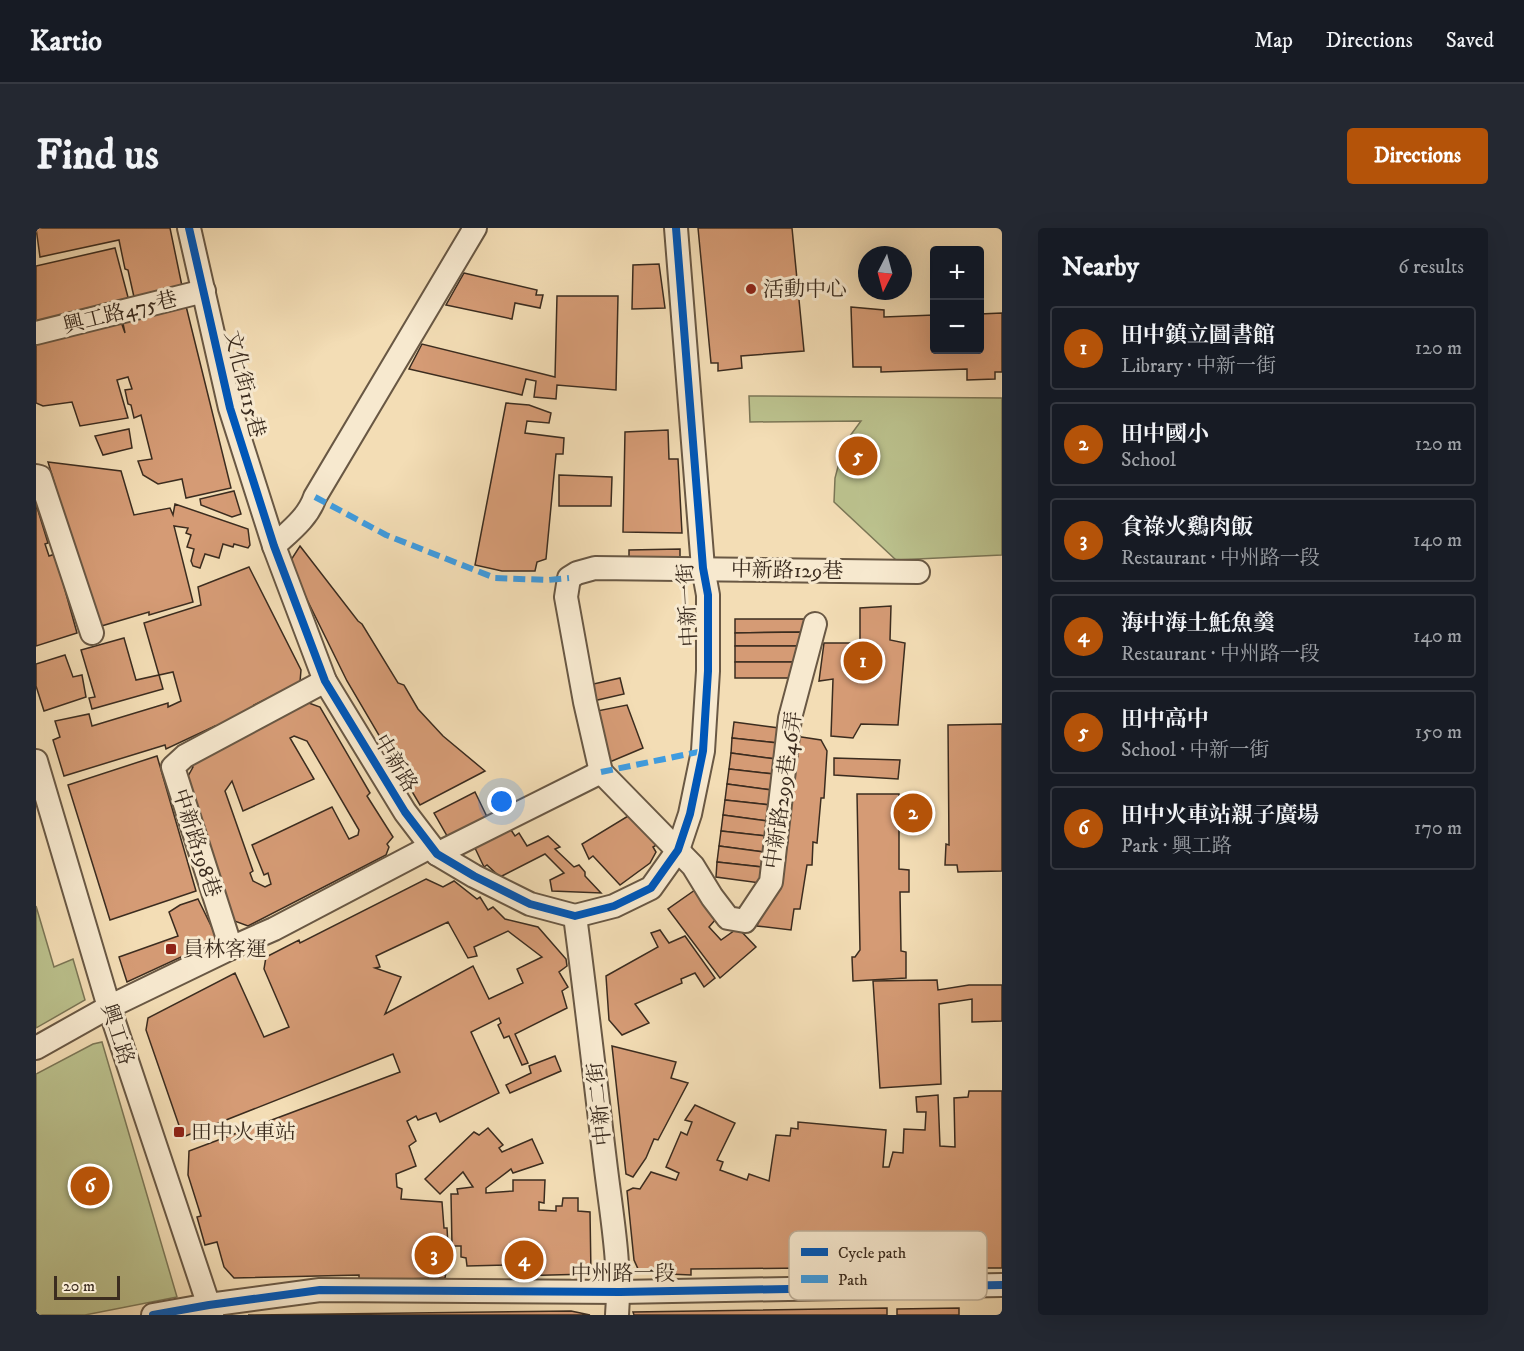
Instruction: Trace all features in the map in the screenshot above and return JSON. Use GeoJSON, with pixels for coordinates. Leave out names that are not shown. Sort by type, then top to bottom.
{"type":"FeatureCollection","features":[{"type":"Feature","properties":{"kind":"street","name":"文化街115巷"},"geometry":{"type":"LineString","coordinates":[[189,228],[230,408],[274,546]]}},
{"type":"Feature","properties":{"kind":"street"},"geometry":{"type":"LineString","coordinates":[[274,546],[296,526],[312,506],[315,497],[475,228]]}},
{"type":"Feature","properties":{"kind":"street","name":"中新一街"},"geometry":{"type":"LineString","coordinates":[[575,916],[614,906],[651,888],[678,850],[690,814],[705,730],[708,595],[676,228]]}},
{"type":"Feature","properties":{"kind":"street","name":"興工路475巷"},"geometry":{"type":"LineString","coordinates":[[36,333],[204,291]]}},
{"type":"Feature","properties":{"kind":"street"},"geometry":{"type":"LineString","coordinates":[[36,476],[40,477],[92,633]]}},
{"type":"Feature","properties":{"kind":"street","name":"中新路"},"geometry":{"type":"LineString","coordinates":[[274,546],[325,681],[405,812],[433,850],[474,876],[530,904],[575,916]]}},
{"type":"Feature","properties":{"kind":"street","name":"中新路129巷"},"geometry":{"type":"LineString","coordinates":[[601,772],[585,702],[566,597],[569,578],[595,568],[918,572]]}},
{"type":"Feature","properties":{"kind":"street","name":"中新路299巷46弄"},"geometry":{"type":"LineString","coordinates":[[678,850],[693,866],[728,918],[745,921],[771,882],[790,718],[815,624]]}},
{"type":"Feature","properties":{"kind":"street","name":"中新路198巷"},"geometry":{"type":"LineString","coordinates":[[231,948],[173,767],[185,756],[325,681]]}},
{"type":"Feature","properties":{"kind":"street","name":"興工路"},"geometry":{"type":"LineString","coordinates":[[36,761],[40,787],[109,1007],[211,1310]]}},
{"type":"Feature","properties":{"kind":"street"},"geometry":{"type":"LineString","coordinates":[[36,1048],[109,1007],[433,850],[601,772],[678,850]]}},
{"type":"Feature","properties":{"kind":"street","name":"中新二街"},"geometry":{"type":"LineString","coordinates":[[575,916],[597,1082],[620,1292],[617,1315]]}},
{"type":"Feature","properties":{"kind":"street","name":"中州路一段"},"geometry":{"type":"LineString","coordinates":[[987,1285],[1002,1285]]}},
{"type":"Feature","properties":{"kind":"street","name":"中州路一段"},"geometry":{"type":"LineString","coordinates":[[153,1315],[211,1310],[320,1290],[620,1292],[789,1289]]}},
{"type":"Feature","properties":{"kind":"green space"},"geometry":{"type":"Polygon","coordinates":[[[749,396],[1002,398],[1002,555],[896,560],[834,502],[835,478],[844,444],[861,421],[750,422],[749,396]]]}},
{"type":"Feature","properties":{"kind":"green space"},"geometry":{"type":"Polygon","coordinates":[[[36,906],[54,967],[73,959],[85,1000],[36,1028],[36,906]]]}},
{"type":"Feature","properties":{"kind":"green space"},"geometry":{"type":"Polygon","coordinates":[[[102,1042],[177,1297],[85,1315],[36,1315],[36,1074],[93,1044],[102,1042]]]}},
{"type":"Feature","properties":{"kind":"building"},"geometry":{"type":"Polygon","coordinates":[[[36,228],[170,228],[182,286],[134,297],[119,240],[40,257],[36,228]]]}},
{"type":"Feature","properties":{"kind":"building","name":"活動中心"},"geometry":{"type":"Polygon","coordinates":[[[698,228],[792,228],[804,351],[741,356],[742,368],[718,371],[718,363],[711,363],[698,228]]]}},
{"type":"Feature","properties":{"kind":"building"},"geometry":{"type":"Polygon","coordinates":[[[115,248],[129,301],[36,324],[36,266],[115,248]]]}},
{"type":"Feature","properties":{"kind":"building"},"geometry":{"type":"Polygon","coordinates":[[[659,264],[665,308],[632,309],[633,265],[659,264]]]}},
{"type":"Feature","properties":{"kind":"building"},"geometry":{"type":"Polygon","coordinates":[[[464,273],[537,290],[536,295],[543,295],[540,308],[515,303],[512,319],[446,305],[464,273]]]}},
{"type":"Feature","properties":{"kind":"building"},"geometry":{"type":"Polygon","coordinates":[[[557,296],[618,296],[616,390],[557,385],[556,399],[534,397],[536,381],[526,379],[522,395],[409,369],[422,344],[555,377],[557,296]]]}},
{"type":"Feature","properties":{"kind":"building"},"geometry":{"type":"Polygon","coordinates":[[[186,306],[231,488],[186,498],[182,479],[158,484],[143,475],[138,461],[152,459],[141,415],[134,418],[131,405],[128,404],[125,390],[132,389],[128,377],[117,380],[128,418],[80,426],[72,402],[43,406],[36,403],[36,343],[120,319],[125,333],[122,319],[186,306]]]}},
{"type":"Feature","properties":{"kind":"building"},"geometry":{"type":"Polygon","coordinates":[[[851,307],[884,310],[884,317],[930,315],[930,354],[984,354],[984,314],[1002,313],[1002,372],[995,372],[995,379],[967,380],[967,369],[881,372],[881,367],[853,367],[851,307]]]}},
{"type":"Feature","properties":{"kind":"building"},"geometry":{"type":"Polygon","coordinates":[[[506,403],[529,405],[551,413],[549,423],[527,421],[525,433],[564,438],[563,454],[556,454],[546,559],[537,562],[535,571],[502,571],[475,565],[506,403]]]}},
{"type":"Feature","properties":{"kind":"building"},"geometry":{"type":"Polygon","coordinates":[[[129,429],[132,448],[103,455],[95,436],[129,429]]]}},
{"type":"Feature","properties":{"kind":"building"},"geometry":{"type":"Polygon","coordinates":[[[668,430],[669,459],[678,459],[682,533],[623,532],[625,432],[668,430]]]}},
{"type":"Feature","properties":{"kind":"building"},"geometry":{"type":"Polygon","coordinates":[[[48,462],[121,471],[134,515],[170,508],[173,515],[175,504],[248,529],[250,545],[248,548],[223,544],[219,558],[205,554],[200,568],[193,566],[191,561],[194,549],[187,547],[191,535],[186,533],[188,528],[174,526],[193,602],[98,627],[48,462]]]}},
{"type":"Feature","properties":{"kind":"building"},"geometry":{"type":"Polygon","coordinates":[[[559,475],[612,477],[611,506],[559,506],[559,475]]]}},
{"type":"Feature","properties":{"kind":"building"},"geometry":{"type":"Polygon","coordinates":[[[234,491],[241,514],[232,517],[201,505],[200,499],[234,491]]]}},
{"type":"Feature","properties":{"kind":"building"},"geometry":{"type":"Polygon","coordinates":[[[36,504],[48,543],[45,544],[49,556],[55,554],[77,633],[36,646],[36,504]]]}},
{"type":"Feature","properties":{"kind":"building"},"geometry":{"type":"Polygon","coordinates":[[[300,546],[362,624],[398,683],[404,685],[418,709],[443,736],[485,771],[420,805],[347,681],[289,563],[300,546]]]}},
{"type":"Feature","properties":{"kind":"building"},"geometry":{"type":"Polygon","coordinates":[[[680,549],[680,561],[629,565],[629,550],[680,549]]]}},
{"type":"Feature","properties":{"kind":"building"},"geometry":{"type":"Polygon","coordinates":[[[249,567],[301,670],[300,682],[254,705],[256,708],[217,730],[215,726],[166,749],[165,745],[64,776],[53,740],[60,737],[55,721],[89,714],[92,726],[168,703],[168,707],[181,701],[173,672],[159,675],[144,623],[201,605],[198,587],[249,567]]]}},
{"type":"Feature","properties":{"kind":"building"},"geometry":{"type":"Polygon","coordinates":[[[891,606],[890,640],[905,643],[898,725],[861,724],[853,738],[831,736],[833,679],[819,681],[824,643],[860,643],[860,608],[891,606]]]}},
{"type":"Feature","properties":{"kind":"building"},"geometry":{"type":"Polygon","coordinates":[[[735,619],[805,619],[804,632],[735,633],[735,619]]]}},
{"type":"Feature","properties":{"kind":"building"},"geometry":{"type":"Polygon","coordinates":[[[804,632],[805,646],[735,646],[735,633],[804,632]]]}},
{"type":"Feature","properties":{"kind":"building"},"geometry":{"type":"Polygon","coordinates":[[[124,638],[136,680],[159,675],[163,689],[92,709],[89,698],[95,697],[81,650],[124,638]]]}},
{"type":"Feature","properties":{"kind":"building"},"geometry":{"type":"Polygon","coordinates":[[[735,646],[799,646],[799,662],[735,662],[735,646]]]}},
{"type":"Feature","properties":{"kind":"building"},"geometry":{"type":"Polygon","coordinates":[[[65,655],[73,677],[82,675],[86,697],[44,711],[36,686],[36,664],[65,655]]]}},
{"type":"Feature","properties":{"kind":"building"},"geometry":{"type":"Polygon","coordinates":[[[735,662],[799,662],[799,678],[735,678],[735,662]]]}},
{"type":"Feature","properties":{"kind":"building"},"geometry":{"type":"Polygon","coordinates":[[[620,678],[624,694],[593,701],[589,685],[620,678]]]}},
{"type":"Feature","properties":{"kind":"building"},"geometry":{"type":"Polygon","coordinates":[[[306,702],[320,707],[370,793],[367,796],[393,837],[387,844],[389,847],[386,855],[248,926],[229,919],[187,778],[193,767],[188,764],[306,702]],[[294,736],[290,738],[314,779],[243,811],[232,781],[225,791],[253,871],[250,873],[253,881],[265,887],[271,884],[268,873],[264,875],[252,845],[332,807],[349,839],[358,835],[359,830],[307,741],[294,736]]]}},
{"type":"Feature","properties":{"kind":"building"},"geometry":{"type":"Polygon","coordinates":[[[627,705],[643,748],[605,764],[597,711],[627,705]]]}},
{"type":"Feature","properties":{"kind":"building"},"geometry":{"type":"Polygon","coordinates":[[[734,722],[779,728],[778,743],[732,738],[734,722]]]}},
{"type":"Feature","properties":{"kind":"building"},"geometry":{"type":"Polygon","coordinates":[[[1002,724],[1002,871],[958,872],[957,865],[945,865],[946,844],[949,845],[948,725],[1002,724]]]}},
{"type":"Feature","properties":{"kind":"building"},"geometry":{"type":"Polygon","coordinates":[[[795,736],[821,740],[827,751],[824,798],[821,798],[817,843],[813,842],[812,865],[807,865],[800,909],[794,909],[791,930],[757,926],[773,883],[780,884],[788,841],[784,840],[795,736]]]}},
{"type":"Feature","properties":{"kind":"building"},"geometry":{"type":"Polygon","coordinates":[[[732,738],[778,743],[776,759],[731,753],[732,738]]]}},
{"type":"Feature","properties":{"kind":"building"},"geometry":{"type":"Polygon","coordinates":[[[731,753],[776,759],[774,774],[729,769],[731,753]]]}},
{"type":"Feature","properties":{"kind":"building"},"geometry":{"type":"Polygon","coordinates":[[[157,756],[196,891],[110,920],[68,785],[157,756]]]}},
{"type":"Feature","properties":{"kind":"building"},"geometry":{"type":"Polygon","coordinates":[[[834,758],[900,760],[898,779],[834,775],[834,758]]]}},
{"type":"Feature","properties":{"kind":"building"},"geometry":{"type":"Polygon","coordinates":[[[729,769],[774,774],[772,790],[727,784],[729,769]]]}},
{"type":"Feature","properties":{"kind":"building"},"geometry":{"type":"Polygon","coordinates":[[[727,784],[772,790],[770,805],[725,800],[727,784]]]}},
{"type":"Feature","properties":{"kind":"building"},"geometry":{"type":"Polygon","coordinates":[[[475,792],[489,821],[450,841],[434,813],[475,792]]]}},
{"type":"Feature","properties":{"kind":"building"},"geometry":{"type":"Polygon","coordinates":[[[857,794],[899,794],[899,869],[909,870],[909,892],[900,892],[901,951],[906,952],[906,978],[853,981],[852,957],[855,957],[860,950],[857,794]]]}},
{"type":"Feature","properties":{"kind":"building"},"geometry":{"type":"Polygon","coordinates":[[[725,800],[770,805],[768,821],[723,815],[725,800]]]}},
{"type":"Feature","properties":{"kind":"building"},"geometry":{"type":"Polygon","coordinates":[[[633,813],[658,844],[653,847],[656,852],[650,863],[620,885],[593,856],[589,859],[582,844],[633,813]]]}},
{"type":"Feature","properties":{"kind":"building"},"geometry":{"type":"Polygon","coordinates":[[[723,815],[768,821],[766,836],[721,831],[723,815]]]}},
{"type":"Feature","properties":{"kind":"building"},"geometry":{"type":"Polygon","coordinates":[[[511,830],[515,836],[519,833],[527,846],[548,836],[560,847],[555,849],[574,867],[579,865],[585,872],[585,876],[601,893],[552,891],[550,880],[564,873],[545,854],[500,877],[487,865],[484,867],[474,846],[511,830]]]}},
{"type":"Feature","properties":{"kind":"building"},"geometry":{"type":"Polygon","coordinates":[[[721,831],[766,836],[764,852],[719,846],[721,831]]]}},
{"type":"Feature","properties":{"kind":"building"},"geometry":{"type":"Polygon","coordinates":[[[719,846],[764,852],[762,867],[717,862],[719,846]]]}},
{"type":"Feature","properties":{"kind":"building"},"geometry":{"type":"Polygon","coordinates":[[[717,862],[762,867],[760,883],[716,877],[717,862]]]}},
{"type":"Feature","properties":{"kind":"building"},"geometry":{"type":"Polygon","coordinates":[[[426,879],[443,887],[454,881],[477,899],[480,897],[488,910],[493,907],[505,919],[538,927],[566,959],[567,966],[559,972],[568,987],[562,991],[567,1008],[515,1034],[528,1063],[522,1065],[509,1036],[504,1038],[498,1025],[501,1023],[499,1018],[471,1032],[499,1093],[440,1122],[436,1113],[418,1120],[416,1116],[407,1121],[416,1141],[409,1146],[416,1166],[396,1174],[397,1187],[402,1189],[401,1199],[442,1202],[448,1245],[445,1245],[447,1266],[445,1278],[359,1280],[359,1275],[234,1278],[224,1267],[217,1242],[205,1245],[197,1217],[201,1216],[188,1175],[189,1151],[400,1072],[393,1054],[183,1137],[146,1030],[148,1018],[235,973],[264,1037],[289,1027],[264,969],[266,957],[299,940],[300,943],[426,879]],[[448,922],[376,956],[380,967],[375,968],[401,977],[385,1014],[473,966],[489,999],[523,983],[517,969],[542,957],[508,931],[474,947],[477,956],[468,958],[448,922]]]}},
{"type":"Feature","properties":{"kind":"building"},"geometry":{"type":"Polygon","coordinates":[[[695,890],[716,919],[709,927],[721,940],[738,928],[756,947],[720,978],[668,909],[695,890]]]}},
{"type":"Feature","properties":{"kind":"building","name":"員林客運"},"geometry":{"type":"Polygon","coordinates":[[[198,899],[218,940],[127,982],[119,957],[178,936],[169,912],[180,905],[198,899]]]}},
{"type":"Feature","properties":{"kind":"building"},"geometry":{"type":"Polygon","coordinates":[[[660,930],[669,943],[685,936],[715,978],[704,987],[695,973],[681,979],[682,983],[635,1004],[649,1023],[622,1035],[609,1020],[606,976],[658,947],[651,933],[660,930]]]}},
{"type":"Feature","properties":{"kind":"building"},"geometry":{"type":"Polygon","coordinates":[[[937,980],[938,990],[969,985],[1002,985],[1002,1021],[972,1022],[972,999],[939,1004],[941,1084],[880,1088],[873,981],[937,980]]]}},
{"type":"Feature","properties":{"kind":"building"},"geometry":{"type":"Polygon","coordinates":[[[612,1046],[676,1062],[671,1078],[688,1083],[658,1140],[654,1139],[646,1158],[633,1177],[626,1174],[612,1046]]]}},
{"type":"Feature","properties":{"kind":"building"},"geometry":{"type":"Polygon","coordinates":[[[555,1056],[561,1071],[510,1093],[506,1085],[531,1073],[529,1066],[555,1056]]]}},
{"type":"Feature","properties":{"kind":"building"},"geometry":{"type":"Polygon","coordinates":[[[969,1091],[1002,1091],[1002,1268],[987,1268],[987,1231],[789,1231],[789,1268],[691,1269],[691,1275],[639,1271],[634,1260],[627,1191],[633,1188],[640,1189],[651,1172],[676,1180],[679,1173],[666,1167],[681,1132],[687,1135],[692,1122],[685,1120],[695,1105],[735,1123],[717,1160],[723,1162],[720,1170],[747,1180],[749,1174],[769,1181],[776,1135],[790,1136],[791,1128],[798,1129],[798,1122],[886,1130],[883,1167],[889,1167],[893,1152],[903,1153],[904,1129],[925,1130],[926,1112],[917,1112],[916,1097],[938,1095],[940,1146],[955,1147],[954,1098],[968,1097],[969,1091]]]}},
{"type":"Feature","properties":{"kind":"building"},"geometry":{"type":"Polygon","coordinates":[[[488,1128],[503,1145],[499,1148],[502,1152],[532,1139],[543,1163],[513,1173],[511,1169],[486,1188],[486,1193],[513,1191],[513,1180],[545,1180],[544,1203],[539,1202],[539,1210],[556,1211],[556,1206],[562,1206],[563,1198],[578,1198],[578,1211],[590,1212],[591,1274],[511,1276],[512,1258],[507,1258],[507,1265],[467,1266],[466,1258],[461,1257],[461,1246],[452,1246],[451,1194],[458,1194],[457,1189],[473,1187],[463,1172],[440,1194],[425,1179],[474,1132],[479,1135],[488,1128]]]}},
{"type":"Feature","properties":{"kind":"building"},"geometry":{"type":"Polygon","coordinates":[[[887,1308],[887,1315],[634,1315],[633,1312],[887,1308]]]}},
{"type":"Feature","properties":{"kind":"building"},"geometry":{"type":"Polygon","coordinates":[[[959,1308],[959,1315],[897,1315],[897,1309],[959,1308]]]}},
{"type":"Feature","properties":{"kind":"building"},"geometry":{"type":"Polygon","coordinates":[[[571,1311],[590,1315],[248,1315],[571,1311]]]}},
{"type":"Feature","properties":{"kind":"marked path"},"geometry":{"type":"LineString","coordinates":[[315,497],[386,535],[495,578],[548,580],[569,578]]}},
{"type":"Feature","properties":{"kind":"marked path"},"geometry":{"type":"LineString","coordinates":[[601,772],[703,751]]}},
{"type":"Feature","properties":{"kind":"cycle path"},"geometry":{"type":"LineString","coordinates":[[189,228],[230,408],[274,546],[325,681],[405,812],[437,854],[474,876],[530,904],[575,916],[614,906],[651,888],[678,850],[690,814],[703,751],[708,671],[708,595],[703,568],[676,228]]}},
{"type":"Feature","properties":{"kind":"cycle path"},"geometry":{"type":"LineString","coordinates":[[987,1285],[1002,1285]]}},
{"type":"Feature","properties":{"kind":"cycle path"},"geometry":{"type":"LineString","coordinates":[[153,1315],[320,1290],[620,1292],[789,1289]]}},
{"type":"Feature","properties":{"kind":"place","name":"活動中心"},"geometry":{"type":"Point","coordinates":[751,289]}},
{"type":"Feature","properties":{"kind":"place","name":"田中高中"},"geometry":{"type":"Point","coordinates":[858,456]}},
{"type":"Feature","properties":{"kind":"place","name":"田中鎮立圖書館"},"geometry":{"type":"Point","coordinates":[863,661]}},
{"type":"Feature","properties":{"kind":"place","name":"田中國小"},"geometry":{"type":"Point","coordinates":[913,813]}},
{"type":"Feature","properties":{"kind":"place","name":"員林客運"},"geometry":{"type":"Point","coordinates":[171,949]}},
{"type":"Feature","properties":{"kind":"place","name":"田中火車站"},"geometry":{"type":"Point","coordinates":[179,1132]}},
{"type":"Feature","properties":{"kind":"place","name":"田中火車站親子廣場"},"geometry":{"type":"Point","coordinates":[90,1186]}},
{"type":"Feature","properties":{"kind":"place","name":"食祿火鷄肉飯"},"geometry":{"type":"Point","coordinates":[434,1255]}},
{"type":"Feature","properties":{"kind":"place","name":"海中海土魠魚羹"},"geometry":{"type":"Point","coordinates":[524,1260]}}]}
